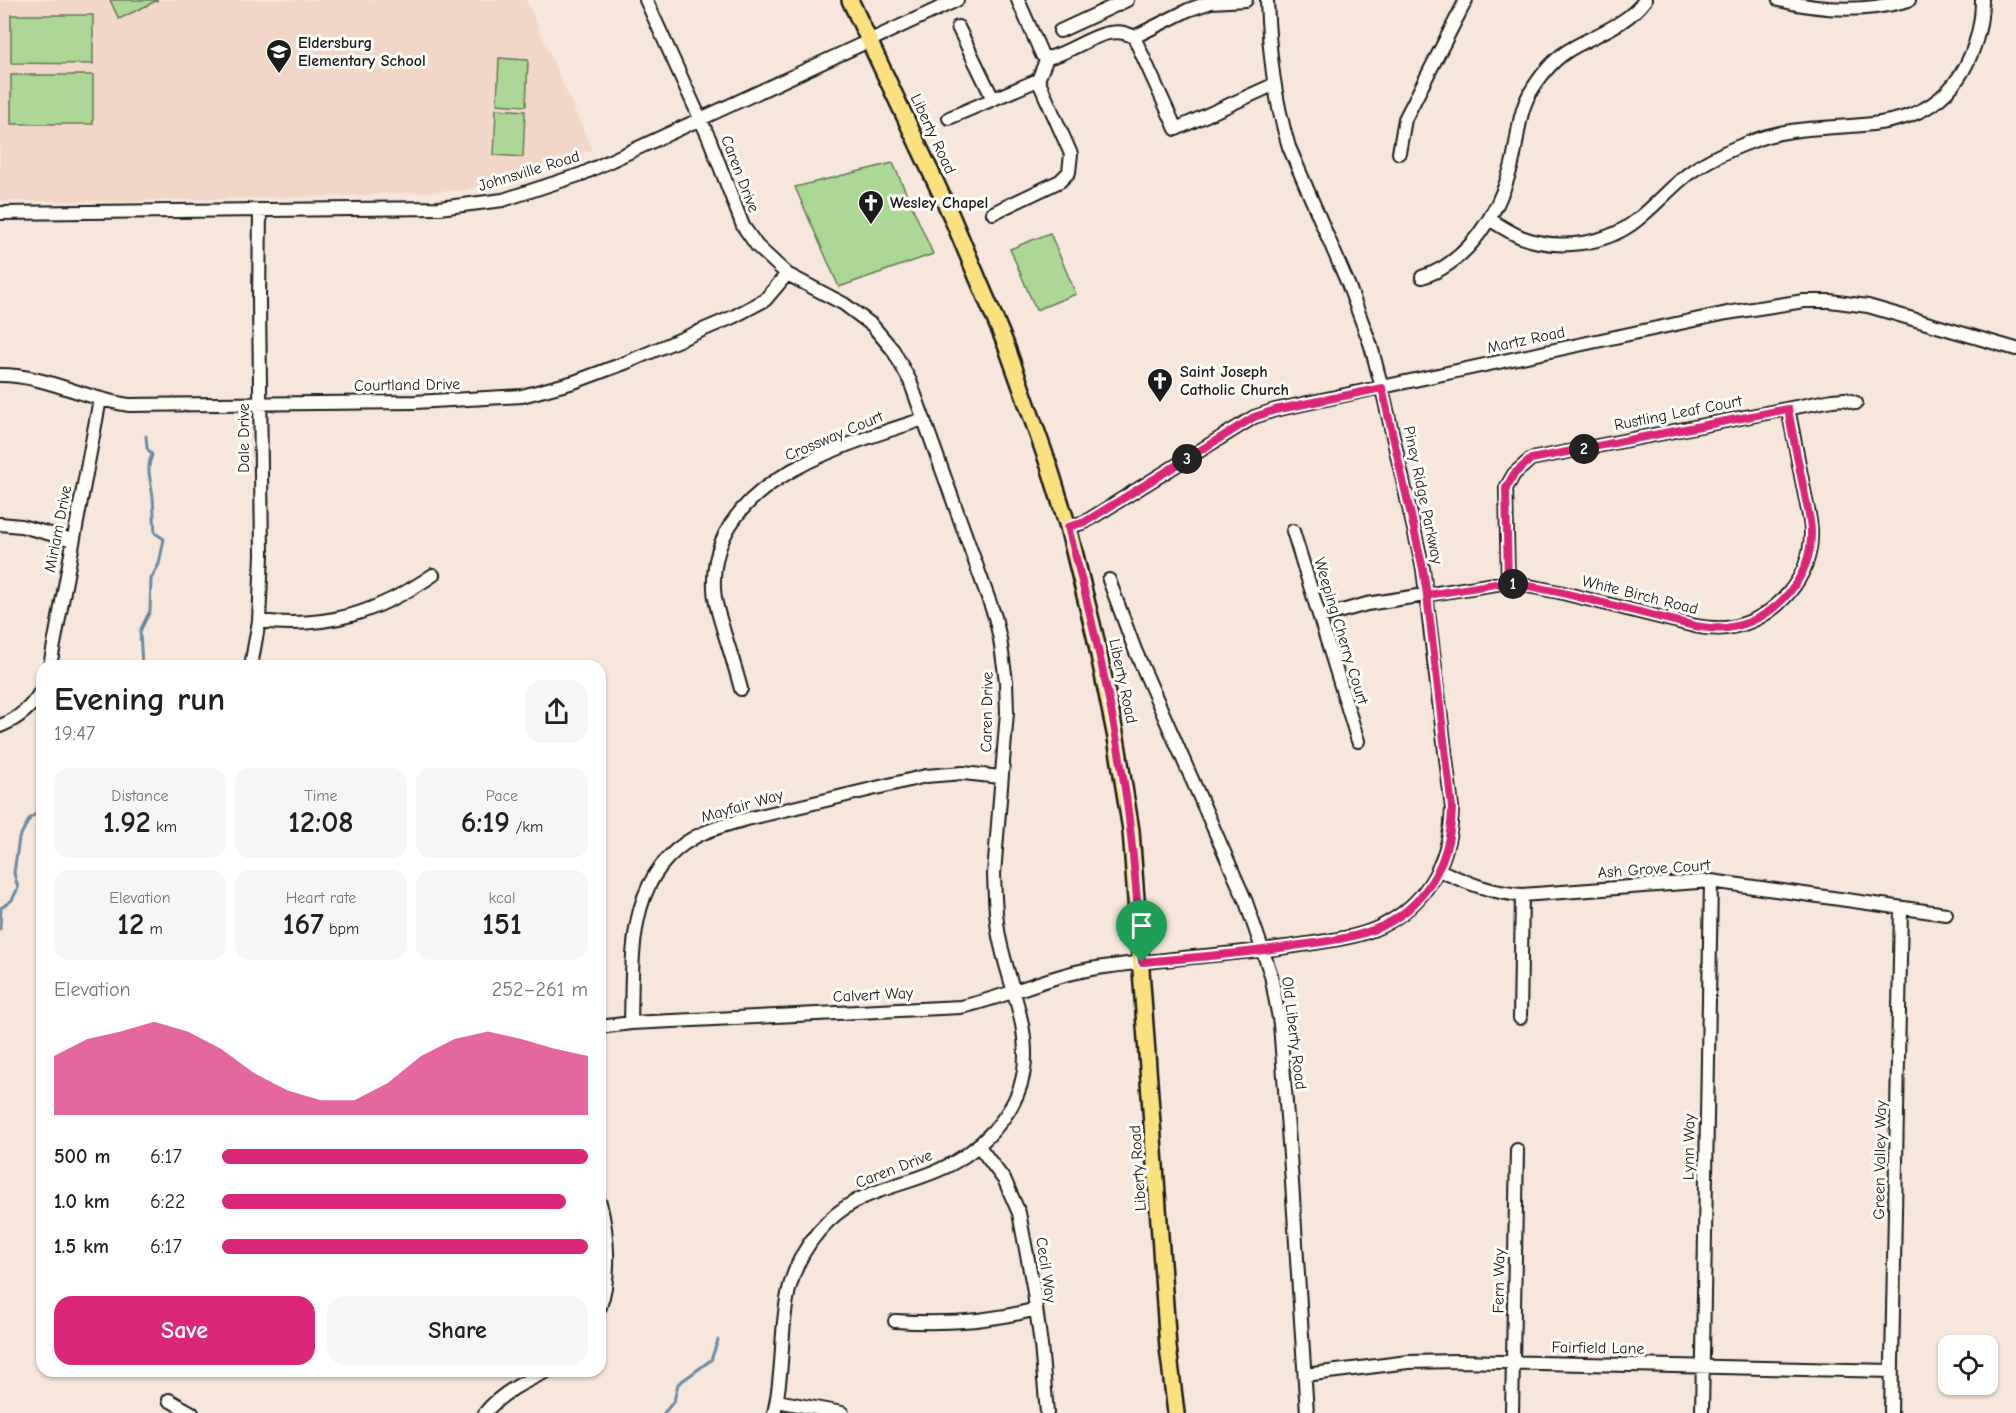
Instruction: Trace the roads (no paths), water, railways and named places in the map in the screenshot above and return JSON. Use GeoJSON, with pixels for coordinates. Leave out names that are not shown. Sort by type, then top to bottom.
{"type":"FeatureCollection","features":[{"type":"Feature","properties":{"kind":"main road","name":"Liberty Road"},"geometry":{"type":"LineString","coordinates":[[850,0],[950,213],[992,308],[1027,398],[1068,527],[1095,636],[1122,770],[1131,830],[1168,1347],[1176,1413]]}},
{"type":"Feature","properties":{"kind":"street","name":"Caren Drive"},"geometry":{"type":"LineString","coordinates":[[646,0],[701,120],[742,226],[758,246],[787,274],[859,314],[882,335],[910,381],[995,617],[1006,681],[1007,703],[994,874],[1000,940],[1023,1029],[1024,1072],[1018,1091],[997,1127],[978,1145],[942,1169],[863,1197],[833,1217],[819,1232],[804,1252],[788,1290],[783,1316],[781,1371],[776,1407]]}},
{"type":"Feature","properties":{"kind":"street","name":"Johnsville Road"},"geometry":{"type":"LineString","coordinates":[[0,213],[439,208],[503,200],[582,174],[957,0]]}},
{"type":"Feature","properties":{"kind":"street"},"geometry":{"type":"LineString","coordinates":[[1018,0],[1042,55],[1047,58]]}},
{"type":"Feature","properties":{"kind":"street"},"geometry":{"type":"LineString","coordinates":[[1060,31],[1127,0]]}},
{"type":"Feature","properties":{"kind":"street"},"geometry":{"type":"LineString","coordinates":[[1134,37],[1211,1],[1245,0]]}},
{"type":"Feature","properties":{"kind":"street","name":"Piney Ridge Parkway"},"geometry":{"type":"LineString","coordinates":[[1142,962],[1263,950],[1352,936],[1378,928],[1413,905],[1439,870],[1449,841],[1452,808],[1423,569],[1371,346],[1348,284],[1289,147],[1273,85],[1267,0]]}},
{"type":"Feature","properties":{"kind":"street"},"geometry":{"type":"LineString","coordinates":[[1399,153],[1405,119],[1466,0]]}},
{"type":"Feature","properties":{"kind":"street"},"geometry":{"type":"LineString","coordinates":[[1422,277],[1437,273],[1460,256],[1489,219],[1510,170],[1524,108],[1535,84],[1556,60],[1571,49],[1623,21],[1634,13],[1645,0]]}},
{"type":"Feature","properties":{"kind":"street"},"geometry":{"type":"LineString","coordinates":[[1779,0],[1835,9],[1882,6],[1909,0]]}},
{"type":"Feature","properties":{"kind":"street"},"geometry":{"type":"LineString","coordinates":[[1489,219],[1519,236],[1536,242],[1572,244],[1594,240],[1616,233],[1636,221],[1691,172],[1724,153],[1755,140],[1805,129],[1882,124],[1910,116],[1947,93],[1959,77],[1976,44],[1982,0]]}},
{"type":"Feature","properties":{"kind":"street"},"geometry":{"type":"LineString","coordinates":[[1094,15],[1103,35]]}},
{"type":"Feature","properties":{"kind":"street"},"geometry":{"type":"LineString","coordinates":[[958,27],[993,99]]}},
{"type":"Feature","properties":{"kind":"street"},"geometry":{"type":"LineString","coordinates":[[949,118],[1038,80],[1047,58],[1116,31],[1125,31],[1134,37],[1176,129],[1273,85]]}},
{"type":"Feature","properties":{"kind":"street"},"geometry":{"type":"LineString","coordinates":[[993,213],[1060,181],[1069,172],[1071,154],[1038,80]]}},
{"type":"Feature","properties":{"kind":"street","name":"Dale Drive"},"geometry":{"type":"LineString","coordinates":[[252,660],[259,621],[262,546],[259,301],[261,210]]}},
{"type":"Feature","properties":{"kind":"street","name":"Courtland Drive"},"geometry":{"type":"LineString","coordinates":[[0,375],[36,380],[111,402],[144,405],[415,402],[522,396],[574,382],[625,363],[733,317],[765,300],[787,274]]}},
{"type":"Feature","properties":{"kind":"street","name":"Martz Road"},"geometry":{"type":"LineString","coordinates":[[1068,527],[1085,522],[1254,417],[1275,410],[1727,312],[1804,301],[1830,301],[1868,306],[2016,349]]}},
{"type":"Feature","properties":{"kind":"street","name":"Miriam Drive"},"geometry":{"type":"LineString","coordinates":[[51,660],[100,399]]}},
{"type":"Feature","properties":{"kind":"street","name":"Rustling Leaf Court"},"geometry":{"type":"LineString","coordinates":[[1508,582],[1506,488],[1514,474],[1531,459],[1832,400],[1845,399],[1856,403]]}},
{"type":"Feature","properties":{"kind":"street","name":"White Birch Road"},"geometry":{"type":"LineString","coordinates":[[1320,617],[1367,604],[1508,582],[1559,592],[1695,626],[1732,627],[1752,621],[1784,601],[1809,558],[1812,530],[1788,409]]}},
{"type":"Feature","properties":{"kind":"street","name":"Crossway Court"},"geometry":{"type":"LineString","coordinates":[[741,689],[714,590],[721,546],[736,515],[760,491],[809,462],[855,442],[924,418]]}},
{"type":"Feature","properties":{"kind":"street"},"geometry":{"type":"LineString","coordinates":[[0,524],[21,526],[73,540]]}},
{"type":"Feature","properties":{"kind":"street","name":"Weeping Cherry Court"},"geometry":{"type":"LineString","coordinates":[[1293,531],[1358,741]]}},
{"type":"Feature","properties":{"kind":"street"},"geometry":{"type":"LineString","coordinates":[[259,621],[300,624],[345,618],[381,605],[433,574]]}},
{"type":"Feature","properties":{"kind":"street","name":"Old Liberty Road"},"geometry":{"type":"LineString","coordinates":[[1109,580],[1121,615],[1246,902],[1275,991],[1280,1024],[1293,1182],[1307,1413]]}},
{"type":"Feature","properties":{"kind":"street"},"geometry":{"type":"LineString","coordinates":[[0,726],[22,713],[36,699]]}},
{"type":"Feature","properties":{"kind":"street","name":"Mayfair Way"},"geometry":{"type":"LineString","coordinates":[[631,1023],[634,950],[640,904],[652,878],[660,867],[673,853],[694,837],[742,820],[926,776],[963,773],[1001,777]]}},
{"type":"Feature","properties":{"kind":"street","name":"Ash Grove Court"},"geometry":{"type":"LineString","coordinates":[[1439,870],[1479,888],[1522,896],[1711,881],[1946,914]]}},
{"type":"Feature","properties":{"kind":"street","name":"Lynn Way"},"geometry":{"type":"LineString","coordinates":[[1702,1413],[1711,881]]}},
{"type":"Feature","properties":{"kind":"street"},"geometry":{"type":"LineString","coordinates":[[1520,1018],[1522,896]]}},
{"type":"Feature","properties":{"kind":"street","name":"Green Valley Way"},"geometry":{"type":"LineString","coordinates":[[1891,1413],[1901,909]]}},
{"type":"Feature","properties":{"kind":"street","name":"Calvert Way"},"geometry":{"type":"LineString","coordinates":[[606,1026],[631,1023],[950,1008],[974,1004],[1069,973],[1142,962]]}},
{"type":"Feature","properties":{"kind":"street","name":"Cecil Way"},"geometry":{"type":"LineString","coordinates":[[978,1145],[1005,1181],[1019,1213],[1036,1309],[1045,1376],[1047,1413]]}},
{"type":"Feature","properties":{"kind":"street","name":"Fern Way"},"geometry":{"type":"LineString","coordinates":[[1512,1413],[1517,1150]]}},
{"type":"Feature","properties":{"kind":"street"},"geometry":{"type":"LineString","coordinates":[[895,1321],[981,1320],[1036,1309]]}},
{"type":"Feature","properties":{"kind":"street","name":"Fairfield Lane"},"geometry":{"type":"LineString","coordinates":[[1305,1375],[1408,1362],[1514,1362],[1892,1371]]}},
{"type":"Feature","properties":{"kind":"street"},"geometry":{"type":"LineString","coordinates":[[485,1413],[506,1393],[536,1377]]}},
{"type":"Feature","properties":{"kind":"street"},"geometry":{"type":"LineString","coordinates":[[169,1400],[192,1413]]}},
{"type":"Feature","properties":{"kind":"street"},"geometry":{"type":"LineString","coordinates":[[776,1407],[842,1413]]}},
{"type":"Feature","properties":{"kind":"waterway"},"geometry":{"type":"LineString","coordinates":[[142,660],[140,631],[150,611],[151,579],[159,564],[164,539],[155,533],[149,471],[152,455],[147,448],[146,436]]}},
{"type":"Feature","properties":{"kind":"waterway"},"geometry":{"type":"LineString","coordinates":[[0,929],[1,908],[12,900],[18,888],[14,873],[19,838],[30,818],[36,814]]}},
{"type":"Feature","properties":{"kind":"waterway"},"geometry":{"type":"LineString","coordinates":[[664,1413],[674,1401],[678,1384],[711,1360],[718,1340]]}},
{"type":"Feature","properties":{"kind":"place","name":"Eldersburg Elementary School"},"geometry":{"type":"Point","coordinates":[279,75]}},
{"type":"Feature","properties":{"kind":"place","name":"Wesley Chapel"},"geometry":{"type":"Point","coordinates":[871,226]}},
{"type":"Feature","properties":{"kind":"place","name":"Saint Joseph Catholic Church"},"geometry":{"type":"Point","coordinates":[1160,404]}}]}
